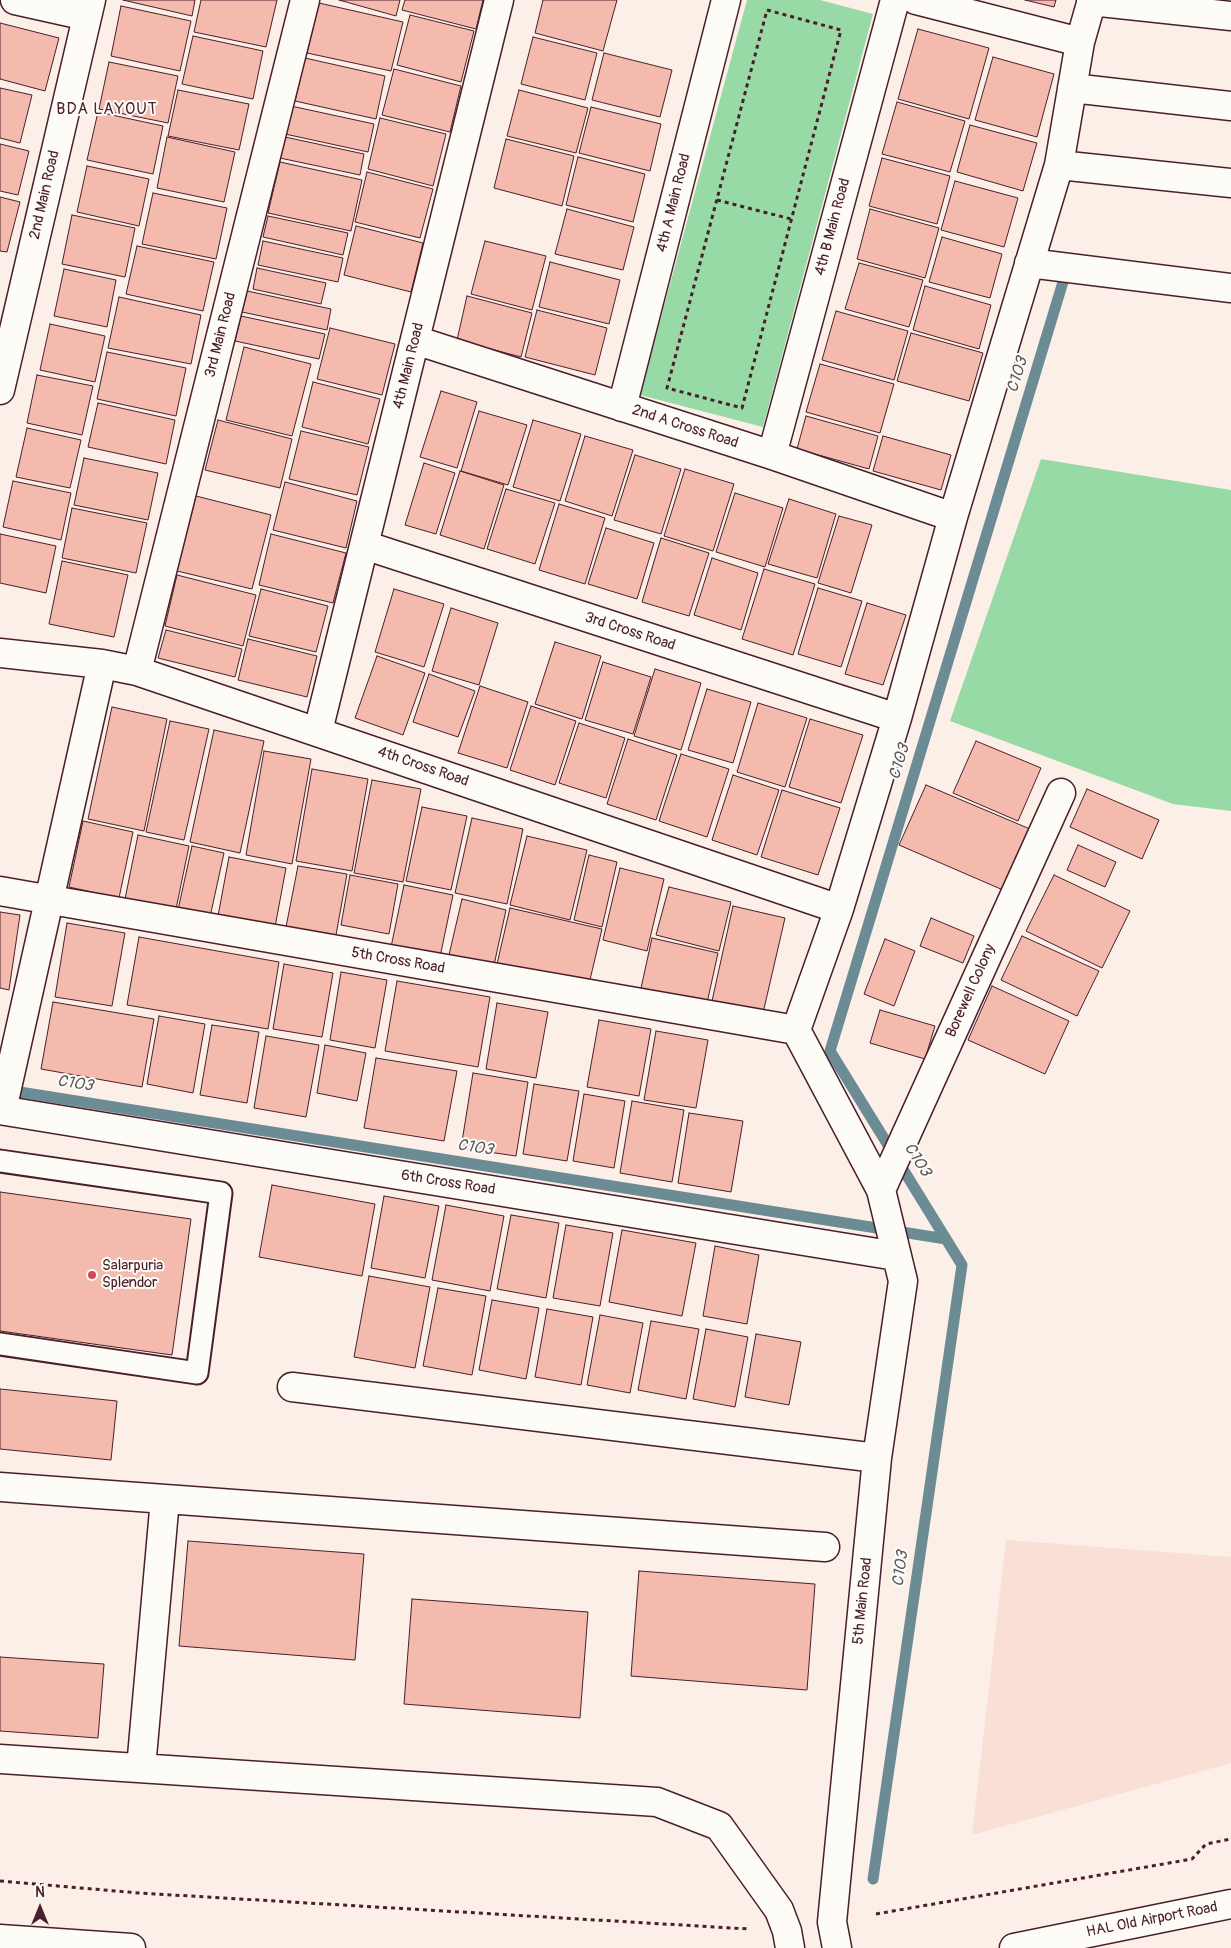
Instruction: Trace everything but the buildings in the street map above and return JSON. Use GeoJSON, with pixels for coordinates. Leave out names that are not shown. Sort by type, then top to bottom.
{"type":"FeatureCollection","features":[{"type":"Feature","properties":{"kind":"street"},"geometry":{"type":"LineString","coordinates":[[15,0],[89,8]]}},
{"type":"Feature","properties":{"kind":"street","name":"3rd Main Road"},"geometry":{"type":"LineString","coordinates":[[137,670],[305,0]]}},
{"type":"Feature","properties":{"kind":"street","name":"4th Main Road"},"geometry":{"type":"LineString","coordinates":[[318,731],[498,0]]}},
{"type":"Feature","properties":{"kind":"street","name":"4th A Main Road"},"geometry":{"type":"LineString","coordinates":[[622,407],[726,0]]}},
{"type":"Feature","properties":{"kind":"street","name":"4th B Main Road"},"geometry":{"type":"LineString","coordinates":[[772,455],[895,0]]}},
{"type":"Feature","properties":{"kind":"street"},"geometry":{"type":"LineString","coordinates":[[916,0],[1080,42]]}},
{"type":"Feature","properties":{"kind":"street"},"geometry":{"type":"LineString","coordinates":[[796,1030],[839,909],[897,718],[953,517],[1059,165],[1080,42],[1091,0],[1231,16]]}},
{"type":"Feature","properties":{"kind":"street","name":"2nd Main Road"},"geometry":{"type":"LineString","coordinates":[[0,390],[89,8]]}},
{"type":"Feature","properties":{"kind":"street"},"geometry":{"type":"LineString","coordinates":[[1072,88],[1231,106]]}},
{"type":"Feature","properties":{"kind":"street"},"geometry":{"type":"LineString","coordinates":[[1059,165],[1231,183]]}},
{"type":"Feature","properties":{"kind":"street"},"geometry":{"type":"LineString","coordinates":[[1029,263],[1231,288]]}},
{"type":"Feature","properties":{"kind":"street","name":"2nd A Cross Road"},"geometry":{"type":"LineString","coordinates":[[415,340],[772,455],[953,517]]}},
{"type":"Feature","properties":{"kind":"street","name":"3rd Cross Road"},"geometry":{"type":"LineString","coordinates":[[364,545],[897,718]]}},
{"type":"Feature","properties":{"kind":"street","name":"4th Cross Road"},"geometry":{"type":"LineString","coordinates":[[0,653],[102,664],[137,670],[839,909]]}},
{"type":"Feature","properties":{"kind":"street"},"geometry":{"type":"LineString","coordinates":[[1,1110],[102,664]]}},
{"type":"Feature","properties":{"kind":"street","name":"Borewell Colony"},"geometry":{"type":"LineString","coordinates":[[881,1190],[1061,793]]}},
{"type":"Feature","properties":{"kind":"street","name":"5th Cross Road"},"geometry":{"type":"LineString","coordinates":[[0,890],[796,1030]]}},
{"type":"Feature","properties":{"kind":"street","name":"5th Main Road"},"geometry":{"type":"LineString","coordinates":[[796,1030],[881,1190],[903,1281],[877,1458],[832,1922],[837,1948]]}},
{"type":"Feature","properties":{"kind":"street","name":"6th Cross Road"},"geometry":{"type":"LineString","coordinates":[[1,1110],[896,1256]]}},
{"type":"Feature","properties":{"kind":"street"},"geometry":{"type":"LineString","coordinates":[[292,1386],[877,1458]]}},
{"type":"Feature","properties":{"kind":"street"},"geometry":{"type":"LineString","coordinates":[[0,1487],[825,1547]]}},
{"type":"Feature","properties":{"kind":"street"},"geometry":{"type":"LineString","coordinates":[[141,1768],[165,1499]]}},
{"type":"Feature","properties":{"kind":"street"},"geometry":{"type":"LineString","coordinates":[[0,1759],[657,1802],[719,1826],[779,1910],[788,1940]]}},
{"type":"Feature","properties":{"kind":"street","name":"HAL Old Airport Road"},"geometry":{"type":"LineString","coordinates":[[1014,1948],[1231,1904]]}},
{"type":"Feature","properties":{"kind":"street"},"geometry":{"type":"LineString","coordinates":[[0,1939],[130,1948]]}},
{"type":"Feature","properties":{"kind":"lane"},"geometry":{"type":"LineString","coordinates":[[0,1161],[221,1193],[197,1373],[0,1344]]}},
{"type":"Feature","properties":{"kind":"path"},"geometry":{"type":"LineString","coordinates":[[767,10],[841,30],[791,219],[742,408],[667,388],[767,10]]}},
{"type":"Feature","properties":{"kind":"path"},"geometry":{"type":"LineString","coordinates":[[717,200],[791,219]]}},
{"type":"Feature","properties":{"kind":"path"},"geometry":{"type":"LineString","coordinates":[[876,1914],[1192,1859],[1206,1844],[1231,1840]]}},
{"type":"Feature","properties":{"kind":"path"},"geometry":{"type":"LineString","coordinates":[[0,1881],[138,1893],[788,1940]]}},
{"type":"Feature","properties":{"kind":"shaded area"},"geometry":{"type":"Polygon","coordinates":[[[1006,1540],[1231,1557],[1231,1763],[972,1835],[1006,1540]]]}},
{"type":"Feature","properties":{"kind":"green space"},"geometry":{"type":"Polygon","coordinates":[[[747,0],[820,0],[873,14],[763,427],[640,395],[747,0]]]}},
{"type":"Feature","properties":{"kind":"green space"},"geometry":{"type":"Polygon","coordinates":[[[1041,459],[1231,490],[1231,811],[1173,804],[950,721],[1041,459]]]}},
{"type":"Feature","properties":{"kind":"waterway","name":"C103"},"geometry":{"type":"LineString","coordinates":[[873,1879],[962,1265],[830,1051],[1066,272]]}},
{"type":"Feature","properties":{"kind":"waterway","name":"C103"},"geometry":{"type":"LineString","coordinates":[[7,1090],[946,1239]]}},
{"type":"Feature","properties":{"kind":"place","name":"Salarpuria Splendor"},"geometry":{"type":"Point","coordinates":[92,1275]}},
{"type":"Feature","properties":{"kind":"district","name":"BDA LAYOUT"},"geometry":{"type":"Point","coordinates":[107,110]}}]}
